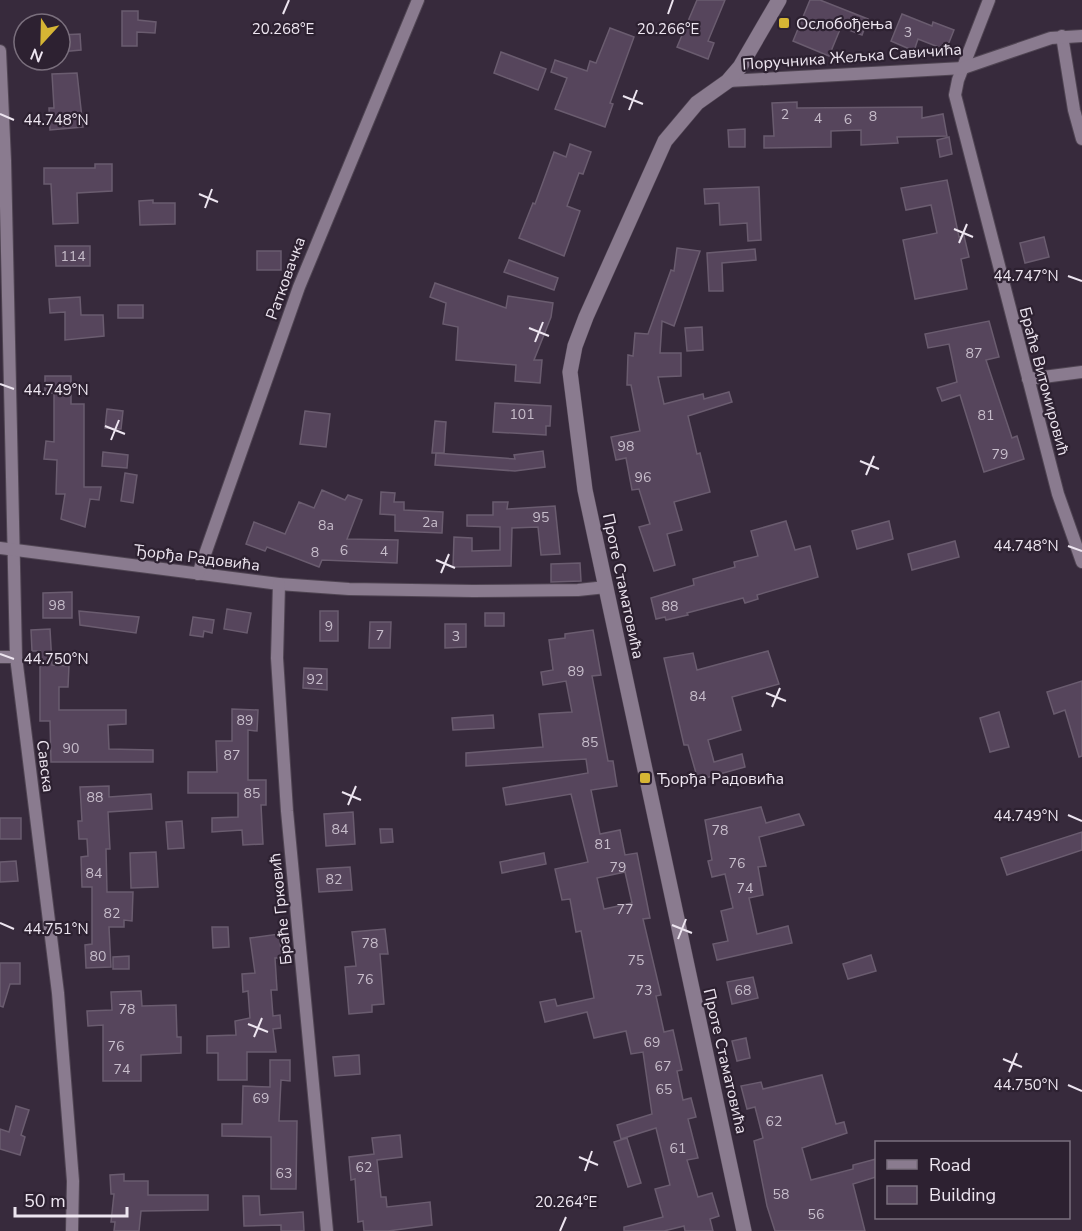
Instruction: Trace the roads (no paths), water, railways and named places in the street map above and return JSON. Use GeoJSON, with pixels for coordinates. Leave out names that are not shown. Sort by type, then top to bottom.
{"type":"FeatureCollection","features":[{"type":"Feature","properties":{"kind":"street","name":"Ратковачка"},"geometry":{"type":"LineString","coordinates":[[198,574],[299,287],[418,0]]}},
{"type":"Feature","properties":{"kind":"street","name":"Проте Стаматовића"},"geometry":{"type":"LineString","coordinates":[[744,1231],[585,490],[572,402],[571,359],[614,251],[665,141],[697,103],[728,81],[749,54],[779,0]]}},
{"type":"Feature","properties":{"kind":"street","name":"Браће Витомировић"},"geometry":{"type":"LineString","coordinates":[[989,0],[955,95],[1058,494],[1082,562]]}},
{"type":"Feature","properties":{"kind":"street","name":"Поручника Жељка Савичића"},"geometry":{"type":"LineString","coordinates":[[728,81],[963,68],[1062,36],[1082,36]]}},
{"type":"Feature","properties":{"kind":"street"},"geometry":{"type":"LineString","coordinates":[[1062,36],[1074,110],[1082,139]]}},
{"type":"Feature","properties":{"kind":"street","name":"Савска"},"geometry":{"type":"LineString","coordinates":[[0,51],[6,184],[6,549],[16,657],[58,993],[73,1181],[72,1231]]}},
{"type":"Feature","properties":{"kind":"street"},"geometry":{"type":"LineString","coordinates":[[1028,379],[1082,372]]}},
{"type":"Feature","properties":{"kind":"street","name":"Ђорђа Радовића"},"geometry":{"type":"LineString","coordinates":[[6,549],[279,584],[349,589],[473,591],[578,590],[606,587]]}},
{"type":"Feature","properties":{"kind":"street","name":"Браће Грковић"},"geometry":{"type":"LineString","coordinates":[[279,584],[277,658],[287,811],[327,1231]]}},
{"type":"Feature","properties":{"kind":"street"},"geometry":{"type":"LineString","coordinates":[[0,657],[16,657]]}},
{"type":"Feature","properties":{"kind":"place","name":"Ослобођења"},"geometry":{"type":"Point","coordinates":[784,23]}},
{"type":"Feature","properties":{"kind":"place","name":"Ђорђа Радовића"},"geometry":{"type":"Point","coordinates":[645,778]}}]}
